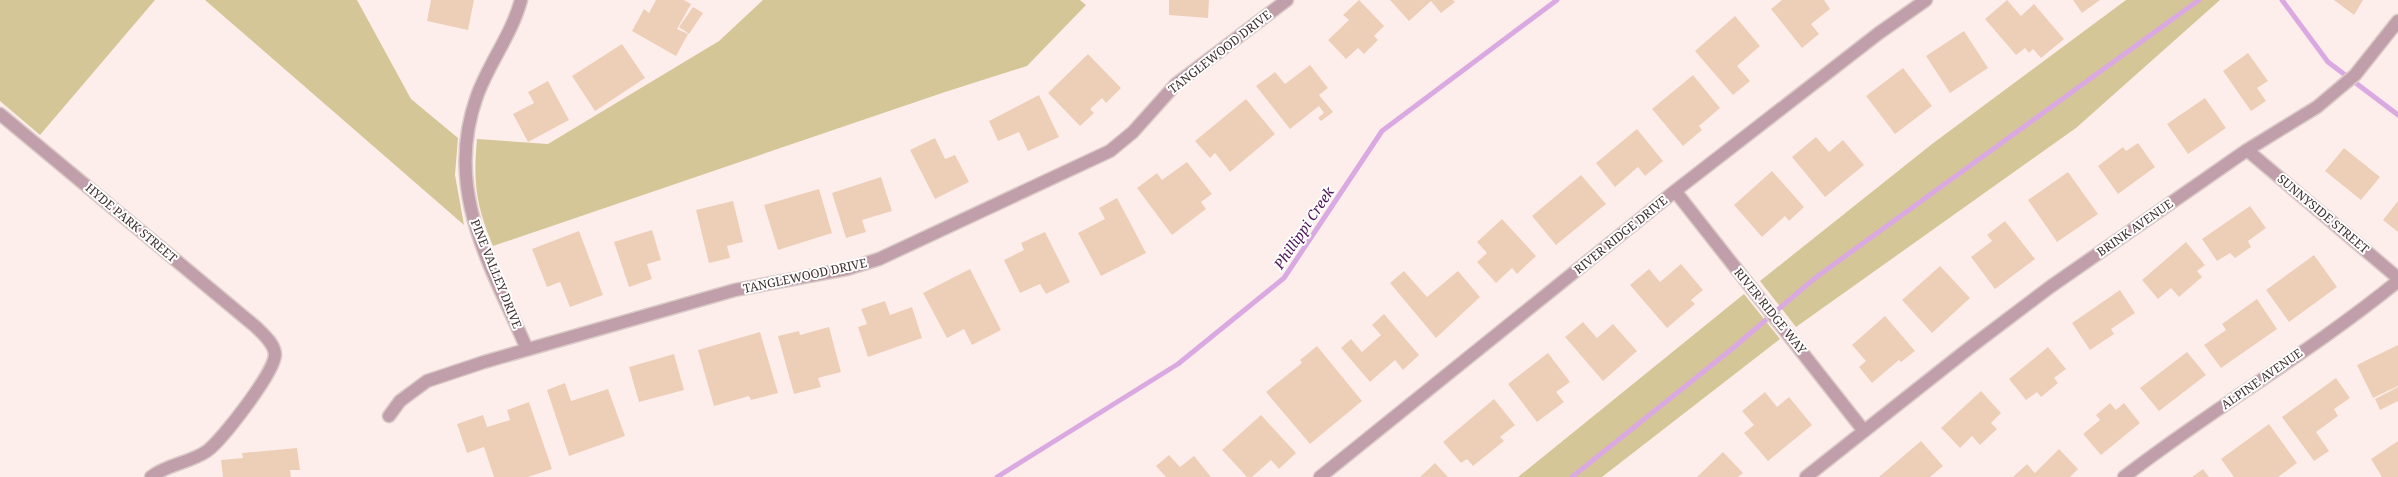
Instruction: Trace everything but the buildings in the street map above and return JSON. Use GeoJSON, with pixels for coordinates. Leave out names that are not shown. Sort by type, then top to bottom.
{"type":"FeatureCollection","features":[{"type":"Feature","properties":{"kind":"street","name":"PINE VALLEY DRIVE"},"geometry":{"type":"LineString","coordinates":[[521,0],[509,32],[490,66],[477,96],[468,132],[465,175],[472,220],[527,349]]}},
{"type":"Feature","properties":{"kind":"street","name":"TANGLEWOOD DRIVE"},"geometry":{"type":"LineString","coordinates":[[389,416],[400,401],[427,381],[527,349],[736,290],[847,269],[904,249],[1110,151],[1133,132],[1176,84],[1287,0]]}},
{"type":"Feature","properties":{"kind":"street","name":"RIVER RIDGE DRIVE"},"geometry":{"type":"LineString","coordinates":[[1320,477],[1675,191],[1878,33],[1926,0]]}},
{"type":"Feature","properties":{"kind":"street","name":"BRINK AVENUE"},"geometry":{"type":"LineString","coordinates":[[1806,477],[2050,287],[2247,150],[2317,107],[2350,79],[2398,21]]}},
{"type":"Feature","properties":{"kind":"street","name":"HYDE PARK STREET"},"geometry":{"type":"LineString","coordinates":[[0,114],[262,333],[272,345],[275,355],[270,369],[230,427],[206,451],[159,471],[151,477]]}},
{"type":"Feature","properties":{"kind":"street","name":"SUNNYSIDE STREET"},"geometry":{"type":"LineString","coordinates":[[2247,150],[2398,279]]}},
{"type":"Feature","properties":{"kind":"street","name":"RIVER RIDGE WAY"},"geometry":{"type":"LineString","coordinates":[[1675,191],[1864,431]]}},
{"type":"Feature","properties":{"kind":"street","name":"ALPINE AVENUE"},"geometry":{"type":"LineString","coordinates":[[2124,477],[2158,450],[2364,309],[2398,279]]}},
{"type":"Feature","properties":{"kind":"shaded area"},"geometry":{"type":"Polygon","coordinates":[[[0,0],[155,0],[40,135],[0,101],[0,0]]]}},
{"type":"Feature","properties":{"kind":"shaded area"},"geometry":{"type":"Polygon","coordinates":[[[205,0],[357,0],[411,99],[458,138],[455,175],[464,225],[205,0]]]}},
{"type":"Feature","properties":{"kind":"shaded area"},"geometry":{"type":"Polygon","coordinates":[[[763,0],[1080,0],[1086,5],[1027,66],[945,92],[493,246],[479,206],[477,194],[475,169],[477,139],[548,144],[719,41],[763,0]]]}},
{"type":"Feature","properties":{"kind":"shaded area"},"geometry":{"type":"Polygon","coordinates":[[[2126,0],[2220,0],[2076,128],[1796,327],[1760,281],[1932,144],[2126,0]]]}},
{"type":"Feature","properties":{"kind":"shaded area"},"geometry":{"type":"Polygon","coordinates":[[[1744,294],[1780,339],[1602,477],[1518,477],[1744,294]]]}},
{"type":"Feature","properties":{"kind":"waterway","name":"Phillippi Creek"},"geometry":{"type":"LineString","coordinates":[[997,477],[1178,364],[1284,278],[1382,131],[1557,0]]}},
{"type":"Feature","properties":{"kind":"waterway"},"geometry":{"type":"LineString","coordinates":[[1572,477],[1733,348],[1815,278],[2199,0]]}},
{"type":"Feature","properties":{"kind":"waterway"},"geometry":{"type":"LineString","coordinates":[[2282,0],[2328,62],[2398,115]]}}]}
